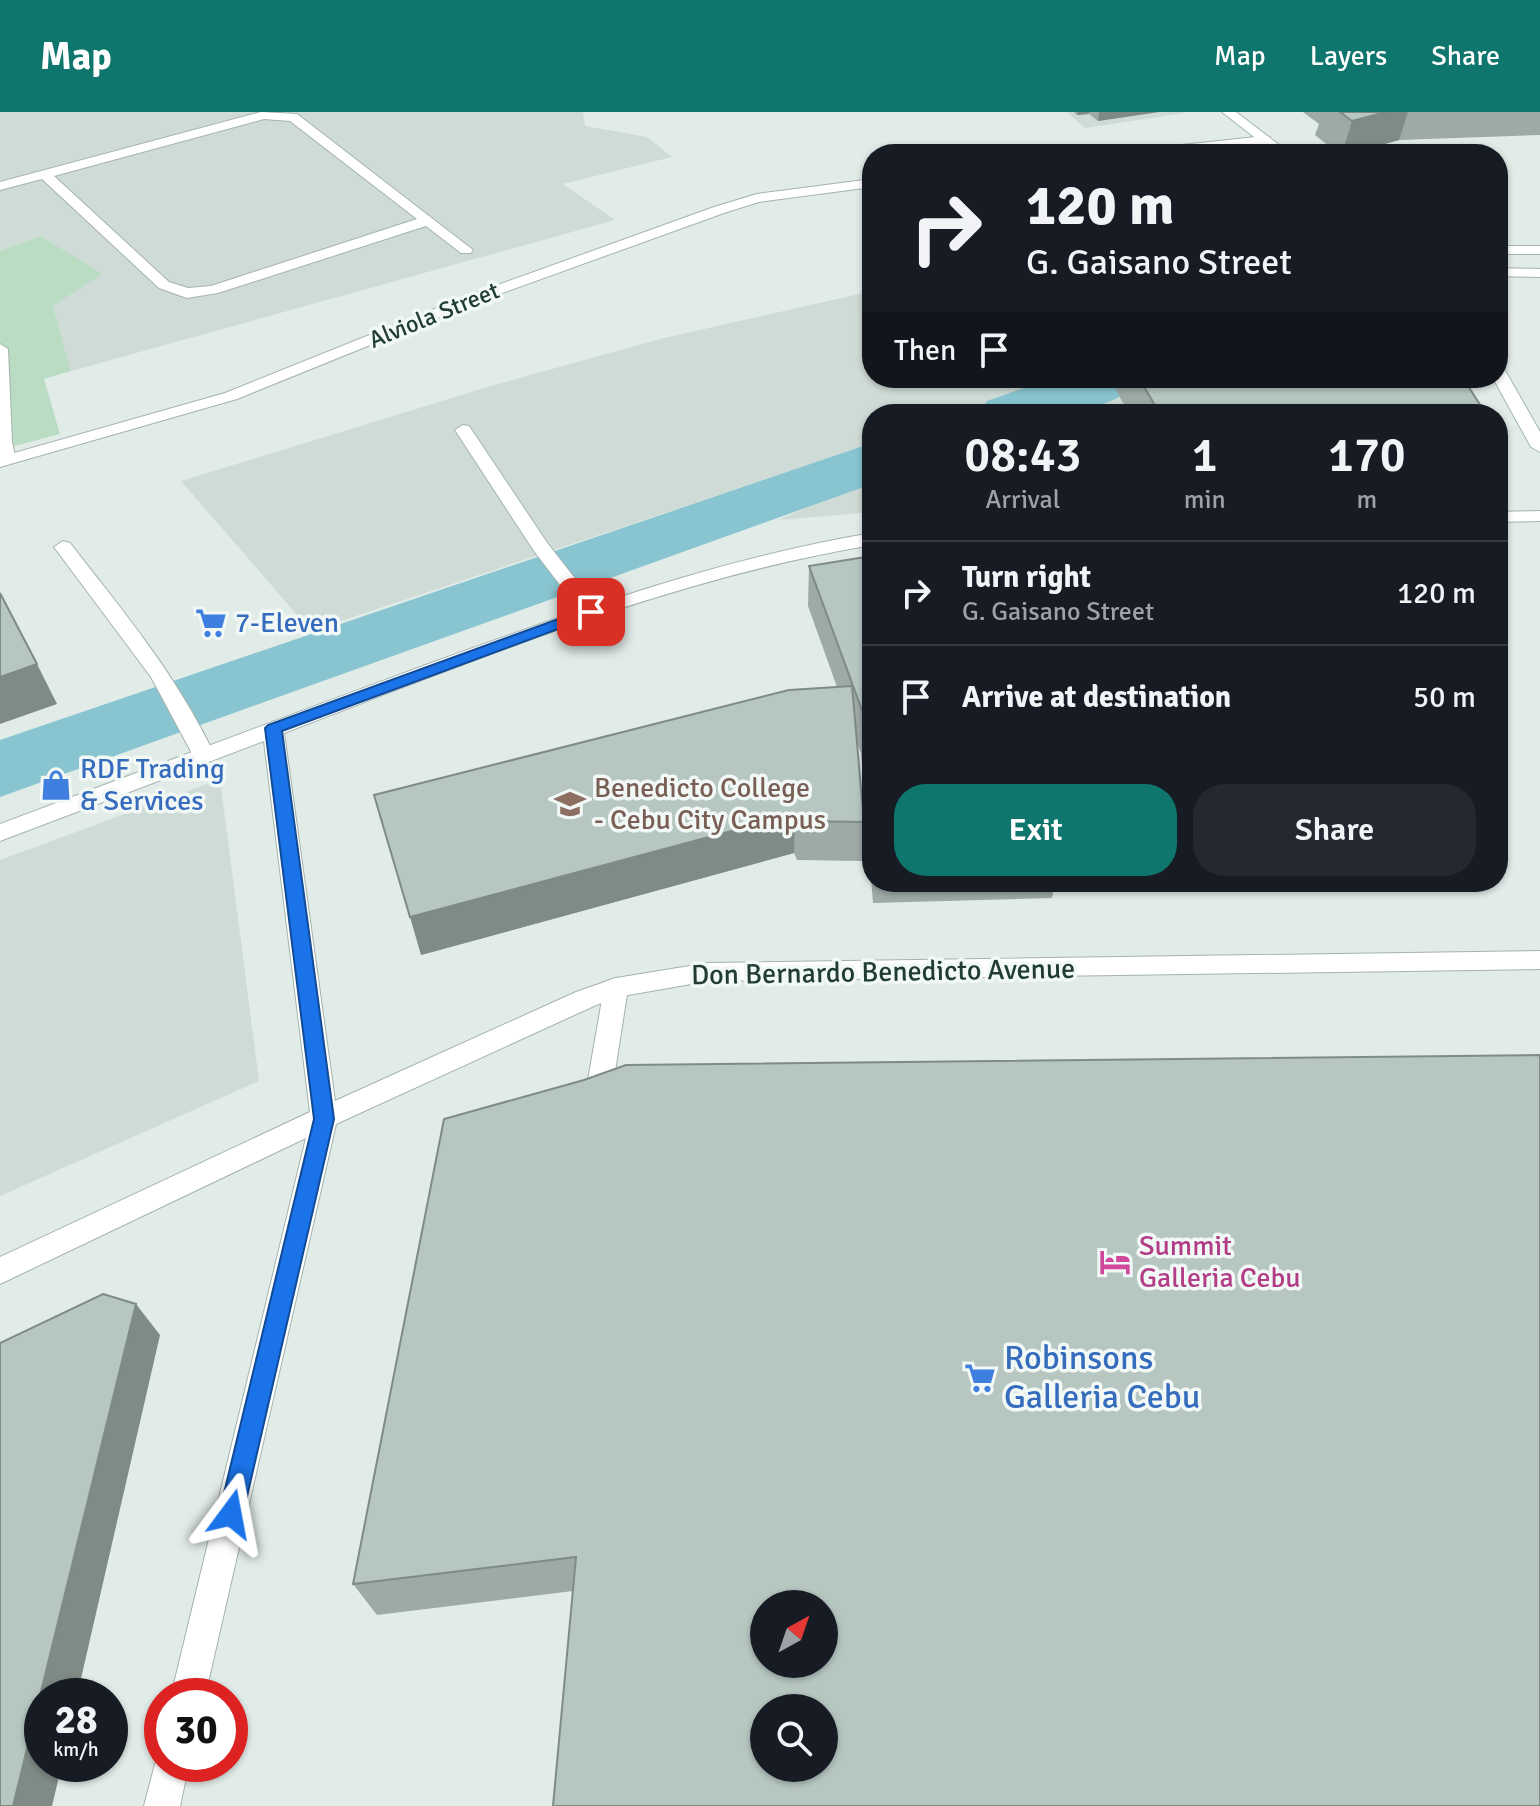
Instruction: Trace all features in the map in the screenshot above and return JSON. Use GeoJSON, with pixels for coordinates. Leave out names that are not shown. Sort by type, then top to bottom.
{"type":"FeatureCollection","features":[{"type":"Feature","properties":{"kind":"street"},"geometry":{"type":"LineString","coordinates":[[1228,112],[1270,144]]}},
{"type":"Feature","properties":{"kind":"street"},"geometry":{"type":"LineString","coordinates":[[0,186],[264,115],[278,114],[293,117],[466,250]]}},
{"type":"Feature","properties":{"kind":"street"},"geometry":{"type":"LineString","coordinates":[[1228,144],[1265,140]]}},
{"type":"Feature","properties":{"kind":"street"},"geometry":{"type":"LineString","coordinates":[[44,174],[164,285],[187,293],[213,290],[427,221]]}},
{"type":"Feature","properties":{"kind":"street","name":"Alviola Street"},"geometry":{"type":"LineString","coordinates":[[4,461],[231,396],[464,302],[744,202],[800,191],[862,184]]}},
{"type":"Feature","properties":{"kind":"street"},"geometry":{"type":"LineString","coordinates":[[1508,250],[1540,250]]}},
{"type":"Feature","properties":{"kind":"street"},"geometry":{"type":"LineString","coordinates":[[1508,272],[1540,273]]}},
{"type":"Feature","properties":{"kind":"street"},"geometry":{"type":"LineString","coordinates":[[0,349],[4,461]]}},
{"type":"Feature","properties":{"kind":"street"},"geometry":{"type":"LineString","coordinates":[[1507,388],[1540,447]]}},
{"type":"Feature","properties":{"kind":"street"},"geometry":{"type":"LineString","coordinates":[[463,430],[541,547],[591,612]]}},
{"type":"Feature","properties":{"kind":"street"},"geometry":{"type":"LineString","coordinates":[[1508,517],[1540,516]]}},
{"type":"Feature","properties":{"kind":"street"},"geometry":{"type":"LineString","coordinates":[[0,833],[273,728],[591,612],[710,573],[817,547],[862,540]]}},
{"type":"Feature","properties":{"kind":"street"},"geometry":{"type":"LineString","coordinates":[[63,547],[172,692],[204,756]]}},
{"type":"Feature","properties":{"kind":"street"},"geometry":{"type":"LineString","coordinates":[[192,1678],[324,1119],[273,728]]}},
{"type":"Feature","properties":{"kind":"street","name":"Don Bernardo Benedicto Avenue"},"geometry":{"type":"LineString","coordinates":[[0,1271],[395,1084],[616,988],[708,972],[1540,960]]}},
{"type":"Feature","properties":{"kind":"street"},"geometry":{"type":"LineString","coordinates":[[593,1128],[616,988]]}},
{"type":"Feature","properties":{"kind":"street"},"geometry":{"type":"LineString","coordinates":[[162,1806],[168,1782]]}},
{"type":"Feature","properties":{"kind":"shaded area"},"geometry":{"type":"Polygon","coordinates":[[[0,112],[583,112],[585,126],[647,137],[672,157],[563,184],[615,220],[71,371],[53,306],[101,274],[41,236],[0,251],[0,112]]]}},
{"type":"Feature","properties":{"kind":"shaded area"},"geometry":{"type":"Polygon","coordinates":[[[1067,112],[1182,112],[1184,113],[1085,128],[1067,112]]]}},
{"type":"Feature","properties":{"kind":"shaded area"},"geometry":{"type":"Polygon","coordinates":[[[862,293],[862,388],[1042,388],[993,404],[862,404],[862,447],[311,631],[181,481],[491,386],[660,339],[862,293]]]}},
{"type":"Feature","properties":{"kind":"shaded area"},"geometry":{"type":"Polygon","coordinates":[[[1116,390],[1124,404],[1076,404],[1116,390]]]}},
{"type":"Feature","properties":{"kind":"shaded area"},"geometry":{"type":"Polygon","coordinates":[[[862,484],[862,513],[778,520],[862,484]]]}},
{"type":"Feature","properties":{"kind":"shaded area"},"geometry":{"type":"Polygon","coordinates":[[[220,779],[259,1081],[0,1196],[0,860],[220,779]]]}},
{"type":"Feature","properties":{"kind":"green space"},"geometry":{"type":"Polygon","coordinates":[[[41,236],[102,274],[53,306],[71,371],[44,379],[60,434],[0,450],[0,251],[41,236]]]}},
{"type":"Feature","properties":{"kind":"building"},"geometry":{"type":"Polygon","coordinates":[[[1340,112],[1386,112],[1352,121],[1340,112]]]}},
{"type":"Feature","properties":{"kind":"building"},"geometry":{"type":"Polygon","coordinates":[[[1145,388],[1469,388],[1480,404],[1154,404],[1145,388]]]}},
{"type":"Feature","properties":{"kind":"building"},"geometry":{"type":"Polygon","coordinates":[[[862,558],[862,710],[809,566],[862,558]]]}},
{"type":"Feature","properties":{"kind":"building"},"geometry":{"type":"Polygon","coordinates":[[[0,593],[37,664],[0,677],[0,593]]]}},
{"type":"Feature","properties":{"kind":"building"},"geometry":{"type":"Polygon","coordinates":[[[852,686],[862,822],[798,821],[795,814],[410,917],[374,795],[789,690],[852,686]]]}},
{"type":"Feature","properties":{"kind":"building","name":"Robinsons Galleria Cebu"},"geometry":{"type":"Polygon","coordinates":[[[1540,1055],[1540,1806],[553,1806],[576,1557],[353,1584],[444,1119],[584,1080],[626,1065],[1540,1055]]]}},
{"type":"Feature","properties":{"kind":"building"},"geometry":{"type":"Polygon","coordinates":[[[103,1294],[136,1304],[44,1678],[24,1678],[24,1761],[13,1806],[0,1806],[0,1343],[103,1294]]]}},
{"type":"Feature","properties":{"kind":"waterway"},"geometry":{"type":"LineString","coordinates":[[1037,404],[1083,388]]}},
{"type":"Feature","properties":{"kind":"waterway"},"geometry":{"type":"LineString","coordinates":[[0,769],[862,466]]}},
{"type":"Feature","properties":{"kind":"place","name":"7-Eleven"},"geometry":{"type":"Point","coordinates":[211,623]}},
{"type":"Feature","properties":{"kind":"place","name":"RDF Trading & Services"},"geometry":{"type":"Point","coordinates":[56,785]}},
{"type":"Feature","properties":{"kind":"place","name":"Benedicto College - Cebu City Campus"},"geometry":{"type":"Point","coordinates":[570,804]}},
{"type":"Feature","properties":{"kind":"place","name":"Summit Galleria Cebu"},"geometry":{"type":"Point","coordinates":[1115,1262]}},
{"type":"Feature","properties":{"kind":"place","name":"Robinsons Galleria Cebu"},"geometry":{"type":"Point","coordinates":[980,1378]}},
{"type":"Feature","properties":{"kind":"route"},"geometry":{"type":"LineString","coordinates":[[231,1514],[324,1119],[273,728],[591,612]]}}]}
